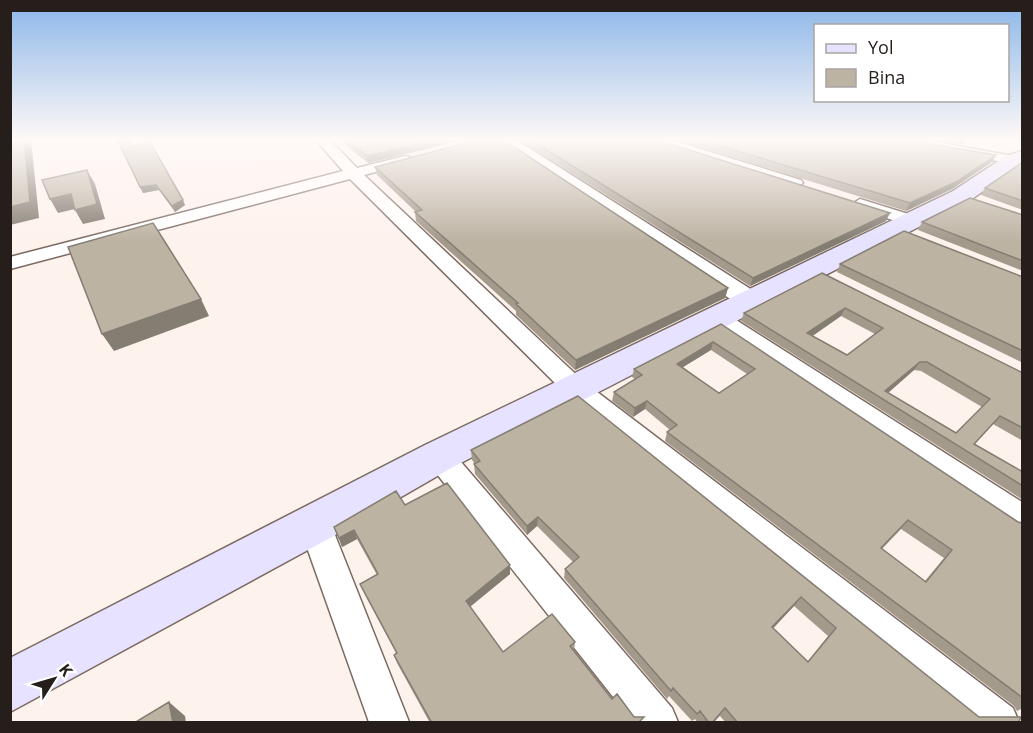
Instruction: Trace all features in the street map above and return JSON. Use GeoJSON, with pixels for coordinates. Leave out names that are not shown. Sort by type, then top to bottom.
{"type":"FeatureCollection","features":[{"type":"Feature","properties":{"kind":"main road"},"geometry":{"type":"LineString","coordinates":[[10,686],[315,525],[439,456],[751,301],[824,275],[909,229],[971,200],[1003,173]]}},
{"type":"Feature","properties":{"kind":"street"},"geometry":{"type":"LineString","coordinates":[[10,263],[357,173]]}},
{"type":"Feature","properties":{"kind":"street"},"geometry":{"type":"LineString","coordinates":[[556,173],[751,301]]}},
{"type":"Feature","properties":{"kind":"street"},"geometry":{"type":"LineString","coordinates":[[762,173],[812,189]]}},
{"type":"Feature","properties":{"kind":"street"},"geometry":{"type":"LineString","coordinates":[[354,174],[575,388],[999,723]]}},
{"type":"Feature","properties":{"kind":"street"},"geometry":{"type":"LineString","coordinates":[[845,199],[909,229]]}},
{"type":"Feature","properties":{"kind":"street"},"geometry":{"type":"LineString","coordinates":[[717,318],[1023,518]]}},
{"type":"Feature","properties":{"kind":"street"},"geometry":{"type":"LineString","coordinates":[[439,456],[658,723]]}},
{"type":"Feature","properties":{"kind":"street"},"geometry":{"type":"LineString","coordinates":[[315,525],[389,723]]}},
{"type":"Feature","properties":{"kind":"building"},"geometry":{"type":"Polygon","coordinates":[[[10,173],[27,173],[30,202],[10,207],[10,173]]]}},
{"type":"Feature","properties":{"kind":"building"},"geometry":{"type":"Polygon","coordinates":[[[73,173],[88,173],[97,204],[75,210],[71,194],[50,199],[42,180],[73,173]]]}},
{"type":"Feature","properties":{"kind":"building"},"geometry":{"type":"Polygon","coordinates":[[[133,173],[168,173],[183,200],[172,206],[156,185],[140,187],[133,173]]]}},
{"type":"Feature","properties":{"kind":"building"},"geometry":{"type":"Polygon","coordinates":[[[382,173],[554,173],[728,288],[576,360],[516,304],[518,303],[415,212],[422,210],[382,173]]]}},
{"type":"Feature","properties":{"kind":"building"},"geometry":{"type":"Polygon","coordinates":[[[584,173],[763,173],[890,213],[753,278],[584,173]]]}},
{"type":"Feature","properties":{"kind":"building"},"geometry":{"type":"Polygon","coordinates":[[[811,173],[969,173],[956,182],[910,203],[811,173]]]}},
{"type":"Feature","properties":{"kind":"building"},"geometry":{"type":"Polygon","coordinates":[[[1007,173],[1023,173],[1023,201],[985,188],[1007,173]]]}},
{"type":"Feature","properties":{"kind":"building"},"geometry":{"type":"Polygon","coordinates":[[[970,198],[1023,215],[1023,261],[922,222],[970,198]]]}},
{"type":"Feature","properties":{"kind":"building"},"geometry":{"type":"Polygon","coordinates":[[[153,223],[201,299],[102,334],[68,247],[153,223]]]}},
{"type":"Feature","properties":{"kind":"building"},"geometry":{"type":"Polygon","coordinates":[[[904,231],[1023,277],[1023,351],[840,264],[904,231]]]}},
{"type":"Feature","properties":{"kind":"building"},"geometry":{"type":"Polygon","coordinates":[[[822,273],[1023,373],[1023,428],[1000,416],[974,444],[1023,472],[1023,486],[744,313],[822,273]],[[845,308],[807,333],[847,355],[883,328],[845,308]],[[920,362],[885,391],[956,433],[990,399],[927,362],[920,362]]]}},
{"type":"Feature","properties":{"kind":"building"},"geometry":{"type":"Polygon","coordinates":[[[721,324],[1018,522],[1023,523],[1023,698],[667,432],[677,425],[647,401],[635,408],[614,392],[642,375],[634,369],[721,324]],[[713,342],[677,364],[719,393],[755,369],[713,342]],[[908,520],[881,548],[926,582],[952,550],[908,520]]]}},
{"type":"Feature","properties":{"kind":"building"},"geometry":{"type":"Polygon","coordinates":[[[578,396],[979,717],[1021,717],[1018,723],[738,723],[725,708],[712,723],[709,723],[700,711],[697,714],[673,688],[671,691],[565,569],[579,557],[538,517],[527,526],[474,464],[480,461],[471,450],[578,396]],[[801,597],[772,627],[808,662],[836,628],[801,597]]]}},
{"type":"Feature","properties":{"kind":"building"},"geometry":{"type":"Polygon","coordinates":[[[447,483],[510,565],[466,601],[503,652],[552,614],[575,642],[570,646],[612,699],[617,694],[634,717],[644,717],[639,723],[432,723],[394,655],[397,653],[360,584],[378,574],[354,530],[339,538],[334,527],[396,491],[405,505],[447,483]]]}},
{"type":"Feature","properties":{"kind":"building"},"geometry":{"type":"Polygon","coordinates":[[[169,702],[173,723],[134,723],[169,702]]]}}]}
